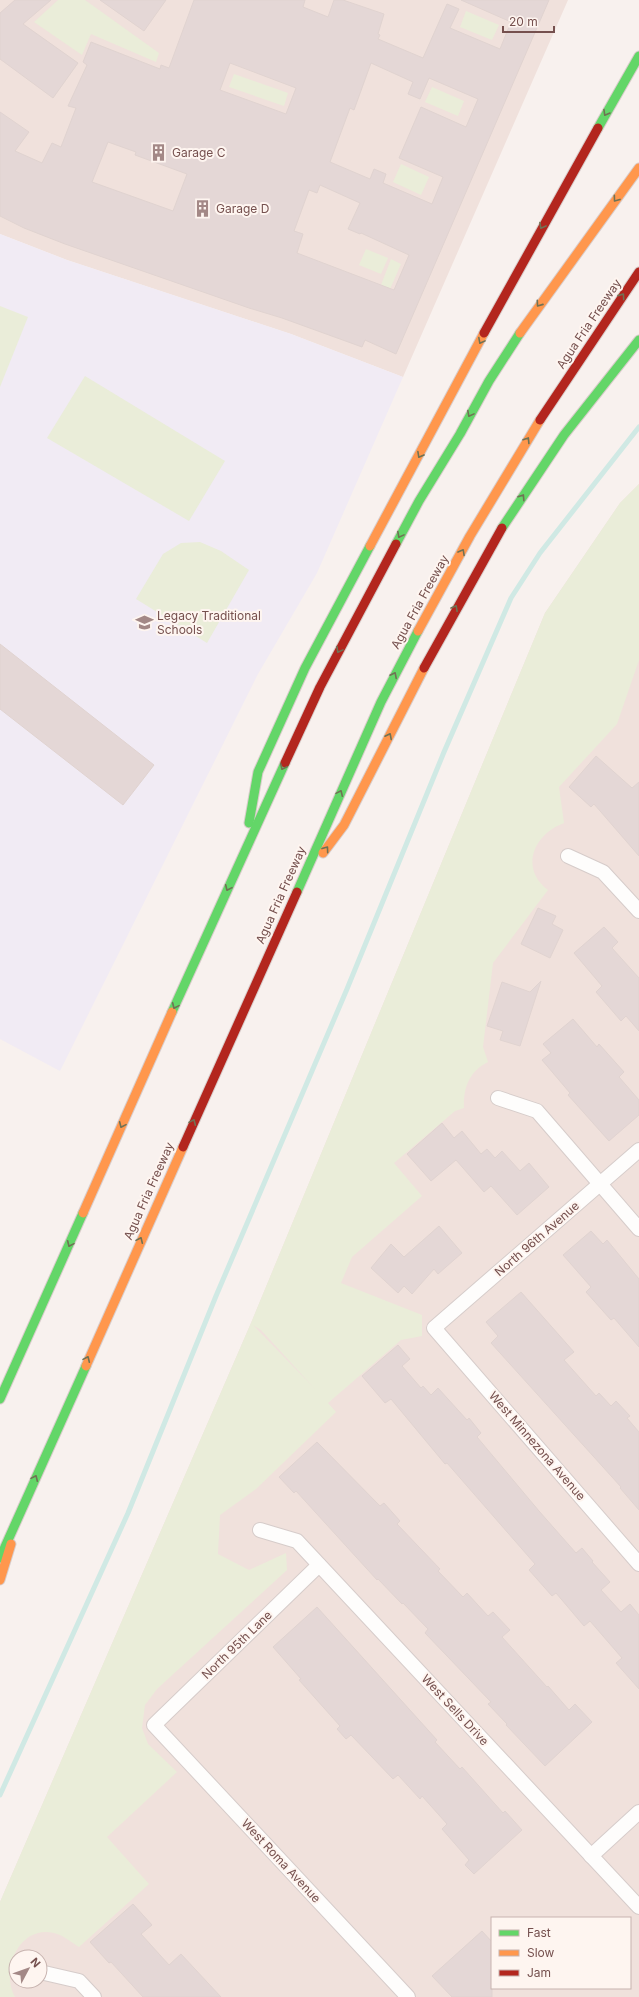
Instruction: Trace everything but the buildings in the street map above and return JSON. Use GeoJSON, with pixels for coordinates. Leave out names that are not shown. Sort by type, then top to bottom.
{"type":"FeatureCollection","features":[{"type":"Feature","properties":{"kind":"highway"},"geometry":{"type":"LineString","coordinates":[[244,852],[258,772],[305,668],[519,268],[639,56]]}},
{"type":"Feature","properties":{"kind":"highway"},"geometry":{"type":"LineString","coordinates":[[0,1399],[244,852],[320,687],[418,501],[460,434],[489,381],[531,316],[639,168]]}},
{"type":"Feature","properties":{"kind":"highway","name":"Agua Fria Freeway"},"geometry":{"type":"LineString","coordinates":[[0,1558],[381,702],[426,616],[505,475],[586,347],[639,272]]}},
{"type":"Feature","properties":{"kind":"highway"},"geometry":{"type":"LineString","coordinates":[[295,893],[344,824],[441,633],[500,532],[551,453],[639,340]]}},
{"type":"Feature","properties":{"kind":"highway"},"geometry":{"type":"LineString","coordinates":[[0,1580],[19,1514]]}},
{"type":"Feature","properties":{"kind":"street"},"geometry":{"type":"LineString","coordinates":[[568,856],[603,872],[639,911]]}},
{"type":"Feature","properties":{"kind":"street"},"geometry":{"type":"LineString","coordinates":[[498,1098],[537,1111],[639,1229]]}},
{"type":"Feature","properties":{"kind":"street","name":"North 96th Avenue"},"geometry":{"type":"LineString","coordinates":[[434,1328],[639,1150]]}},
{"type":"Feature","properties":{"kind":"street","name":"West Minnezona Avenue"},"geometry":{"type":"LineString","coordinates":[[434,1328],[639,1564]]}},
{"type":"Feature","properties":{"kind":"street","name":"West Sells Drive"},"geometry":{"type":"LineString","coordinates":[[260,1530],[297,1541],[639,1907]]}},
{"type":"Feature","properties":{"kind":"street","name":"North 95th Lane"},"geometry":{"type":"LineString","coordinates":[[154,1725],[319,1565]]}},
{"type":"Feature","properties":{"kind":"street","name":"West Roma Avenue"},"geometry":{"type":"LineString","coordinates":[[154,1725],[408,1997]]}},
{"type":"Feature","properties":{"kind":"street"},"geometry":{"type":"LineString","coordinates":[[591,1856],[639,1812]]}},
{"type":"Feature","properties":{"kind":"street"},"geometry":{"type":"LineString","coordinates":[[48,1974],[79,1981],[94,1997]]}},
{"type":"Feature","properties":{"kind":"shaded area"},"geometry":{"type":"Polygon","coordinates":[[[0,0],[568,0],[403,377],[291,334],[67,260],[0,234],[0,0]]]}},
{"type":"Feature","properties":{"kind":"shaded area","name":"Legacy Traditional Schools"},"geometry":{"type":"Polygon","coordinates":[[[0,234],[67,260],[291,334],[403,377],[317,573],[258,674],[60,1071],[0,1039],[0,234]]]}},
{"type":"Feature","properties":{"kind":"shaded area"},"geometry":{"type":"Polygon","coordinates":[[[639,484],[639,1997],[0,1997],[0,1902],[251,1323],[545,613],[620,503],[639,484]]]}},
{"type":"Feature","properties":{"kind":"green space"},"geometry":{"type":"Polygon","coordinates":[[[58,0],[85,0],[159,53],[156,62],[91,34],[82,55],[34,22],[58,0]]]}},
{"type":"Feature","properties":{"kind":"green space"},"geometry":{"type":"Polygon","coordinates":[[[466,11],[499,25],[492,40],[460,27],[466,11]]]}},
{"type":"Feature","properties":{"kind":"green space"},"geometry":{"type":"Polygon","coordinates":[[[234,74],[288,93],[284,106],[229,87],[234,74]]]}},
{"type":"Feature","properties":{"kind":"green space"},"geometry":{"type":"Polygon","coordinates":[[[432,87],[464,101],[458,116],[425,102],[432,87]]]}},
{"type":"Feature","properties":{"kind":"green space"},"geometry":{"type":"Polygon","coordinates":[[[401,164],[429,177],[421,195],[393,182],[401,164]]]}},
{"type":"Feature","properties":{"kind":"green space"},"geometry":{"type":"Polygon","coordinates":[[[366,249],[388,258],[381,274],[359,265],[366,249]]]}},
{"type":"Feature","properties":{"kind":"green space"},"geometry":{"type":"Polygon","coordinates":[[[391,259],[401,264],[377,319],[369,316],[391,259]]]}},
{"type":"Feature","properties":{"kind":"green space"},"geometry":{"type":"Polygon","coordinates":[[[0,306],[28,317],[0,387],[0,306]]]}},
{"type":"Feature","properties":{"kind":"green space"},"geometry":{"type":"Polygon","coordinates":[[[85,376],[225,461],[189,521],[47,438],[85,376]]]}},
{"type":"Feature","properties":{"kind":"green space"},"geometry":{"type":"Polygon","coordinates":[[[639,484],[639,660],[617,724],[559,787],[564,823],[545,835],[538,843],[534,852],[532,862],[534,872],[539,881],[548,890],[493,963],[483,1047],[488,1062],[476,1070],[468,1081],[464,1108],[455,1111],[394,1163],[422,1196],[352,1257],[341,1283],[422,1315],[422,1336],[401,1340],[328,1403],[336,1412],[256,1489],[220,1515],[218,1554],[249,1570],[286,1553],[287,1570],[157,1689],[145,1705],[142,1728],[148,1744],[177,1772],[107,1837],[149,1884],[79,1947],[57,1934],[42,1932],[31,1936],[22,1943],[18,1949],[8,1949],[8,1989],[12,1989],[15,1997],[0,1997],[0,1902],[251,1323],[545,613],[620,503],[639,484]],[[253,1325],[315,1389],[261,1330],[253,1325]]]}},
{"type":"Feature","properties":{"kind":"green space"},"geometry":{"type":"Polygon","coordinates":[[[200,542],[221,551],[249,570],[207,643],[136,599],[163,554],[181,543],[200,542]]]}},
{"type":"Feature","properties":{"kind":"waterway"},"geometry":{"type":"LineString","coordinates":[[0,1795],[128,1513],[216,1296],[347,989],[444,752],[511,598],[540,553],[639,427]]}},
{"type":"Feature","properties":{"kind":"traffic: fast"},"geometry":{"type":"LineString","coordinates":[[598,128],[639,56]]}},
{"type":"Feature","properties":{"kind":"traffic: fast"},"geometry":{"type":"LineString","coordinates":[[396,544],[419,501],[460,434],[489,381],[520,333]]}},
{"type":"Feature","properties":{"kind":"traffic: fast"},"geometry":{"type":"LineString","coordinates":[[502,528],[564,435],[639,340]]}},
{"type":"Feature","properties":{"kind":"traffic: fast"},"geometry":{"type":"LineString","coordinates":[[249,823],[258,772],[305,668],[370,546]]}},
{"type":"Feature","properties":{"kind":"traffic: fast"},"geometry":{"type":"LineString","coordinates":[[297,892],[381,702],[418,631]]}},
{"type":"Feature","properties":{"kind":"traffic: fast"},"geometry":{"type":"LineString","coordinates":[[172,1012],[285,763]]}},
{"type":"Feature","properties":{"kind":"traffic: fast"},"geometry":{"type":"LineString","coordinates":[[0,1399],[83,1213]]}},
{"type":"Feature","properties":{"kind":"traffic: fast"},"geometry":{"type":"LineString","coordinates":[[0,1558],[86,1366]]}},
{"type":"Feature","properties":{"kind":"traffic: slow"},"geometry":{"type":"LineString","coordinates":[[520,333],[639,168]]}},
{"type":"Feature","properties":{"kind":"traffic: slow"},"geometry":{"type":"LineString","coordinates":[[370,546],[484,333]]}},
{"type":"Feature","properties":{"kind":"traffic: slow"},"geometry":{"type":"LineString","coordinates":[[418,631],[470,536],[540,420]]}},
{"type":"Feature","properties":{"kind":"traffic: slow"},"geometry":{"type":"LineString","coordinates":[[323,853],[344,825],[424,668]]}},
{"type":"Feature","properties":{"kind":"traffic: slow"},"geometry":{"type":"LineString","coordinates":[[83,1213],[172,1012]]}},
{"type":"Feature","properties":{"kind":"traffic: slow"},"geometry":{"type":"LineString","coordinates":[[86,1366],[183,1147]]}},
{"type":"Feature","properties":{"kind":"traffic: slow"},"geometry":{"type":"LineString","coordinates":[[0,1580],[11,1544]]}},
{"type":"Feature","properties":{"kind":"traffic: jam"},"geometry":{"type":"LineString","coordinates":[[484,333],[598,128]]}},
{"type":"Feature","properties":{"kind":"traffic: jam"},"geometry":{"type":"LineString","coordinates":[[540,420],[639,272]]}},
{"type":"Feature","properties":{"kind":"traffic: jam"},"geometry":{"type":"LineString","coordinates":[[424,668],[502,528]]}},
{"type":"Feature","properties":{"kind":"traffic: jam"},"geometry":{"type":"LineString","coordinates":[[285,763],[320,687],[396,544]]}},
{"type":"Feature","properties":{"kind":"traffic: jam"},"geometry":{"type":"LineString","coordinates":[[183,1147],[297,892]]}},
{"type":"Feature","properties":{"kind":"place","name":"Garage C"},"geometry":{"type":"Point","coordinates":[159,153]}},
{"type":"Feature","properties":{"kind":"place","name":"Garage D"},"geometry":{"type":"Point","coordinates":[203,209]}},
{"type":"Feature","properties":{"kind":"place","name":"Legacy Traditional Schools"},"geometry":{"type":"Point","coordinates":[144,623]}}]}
